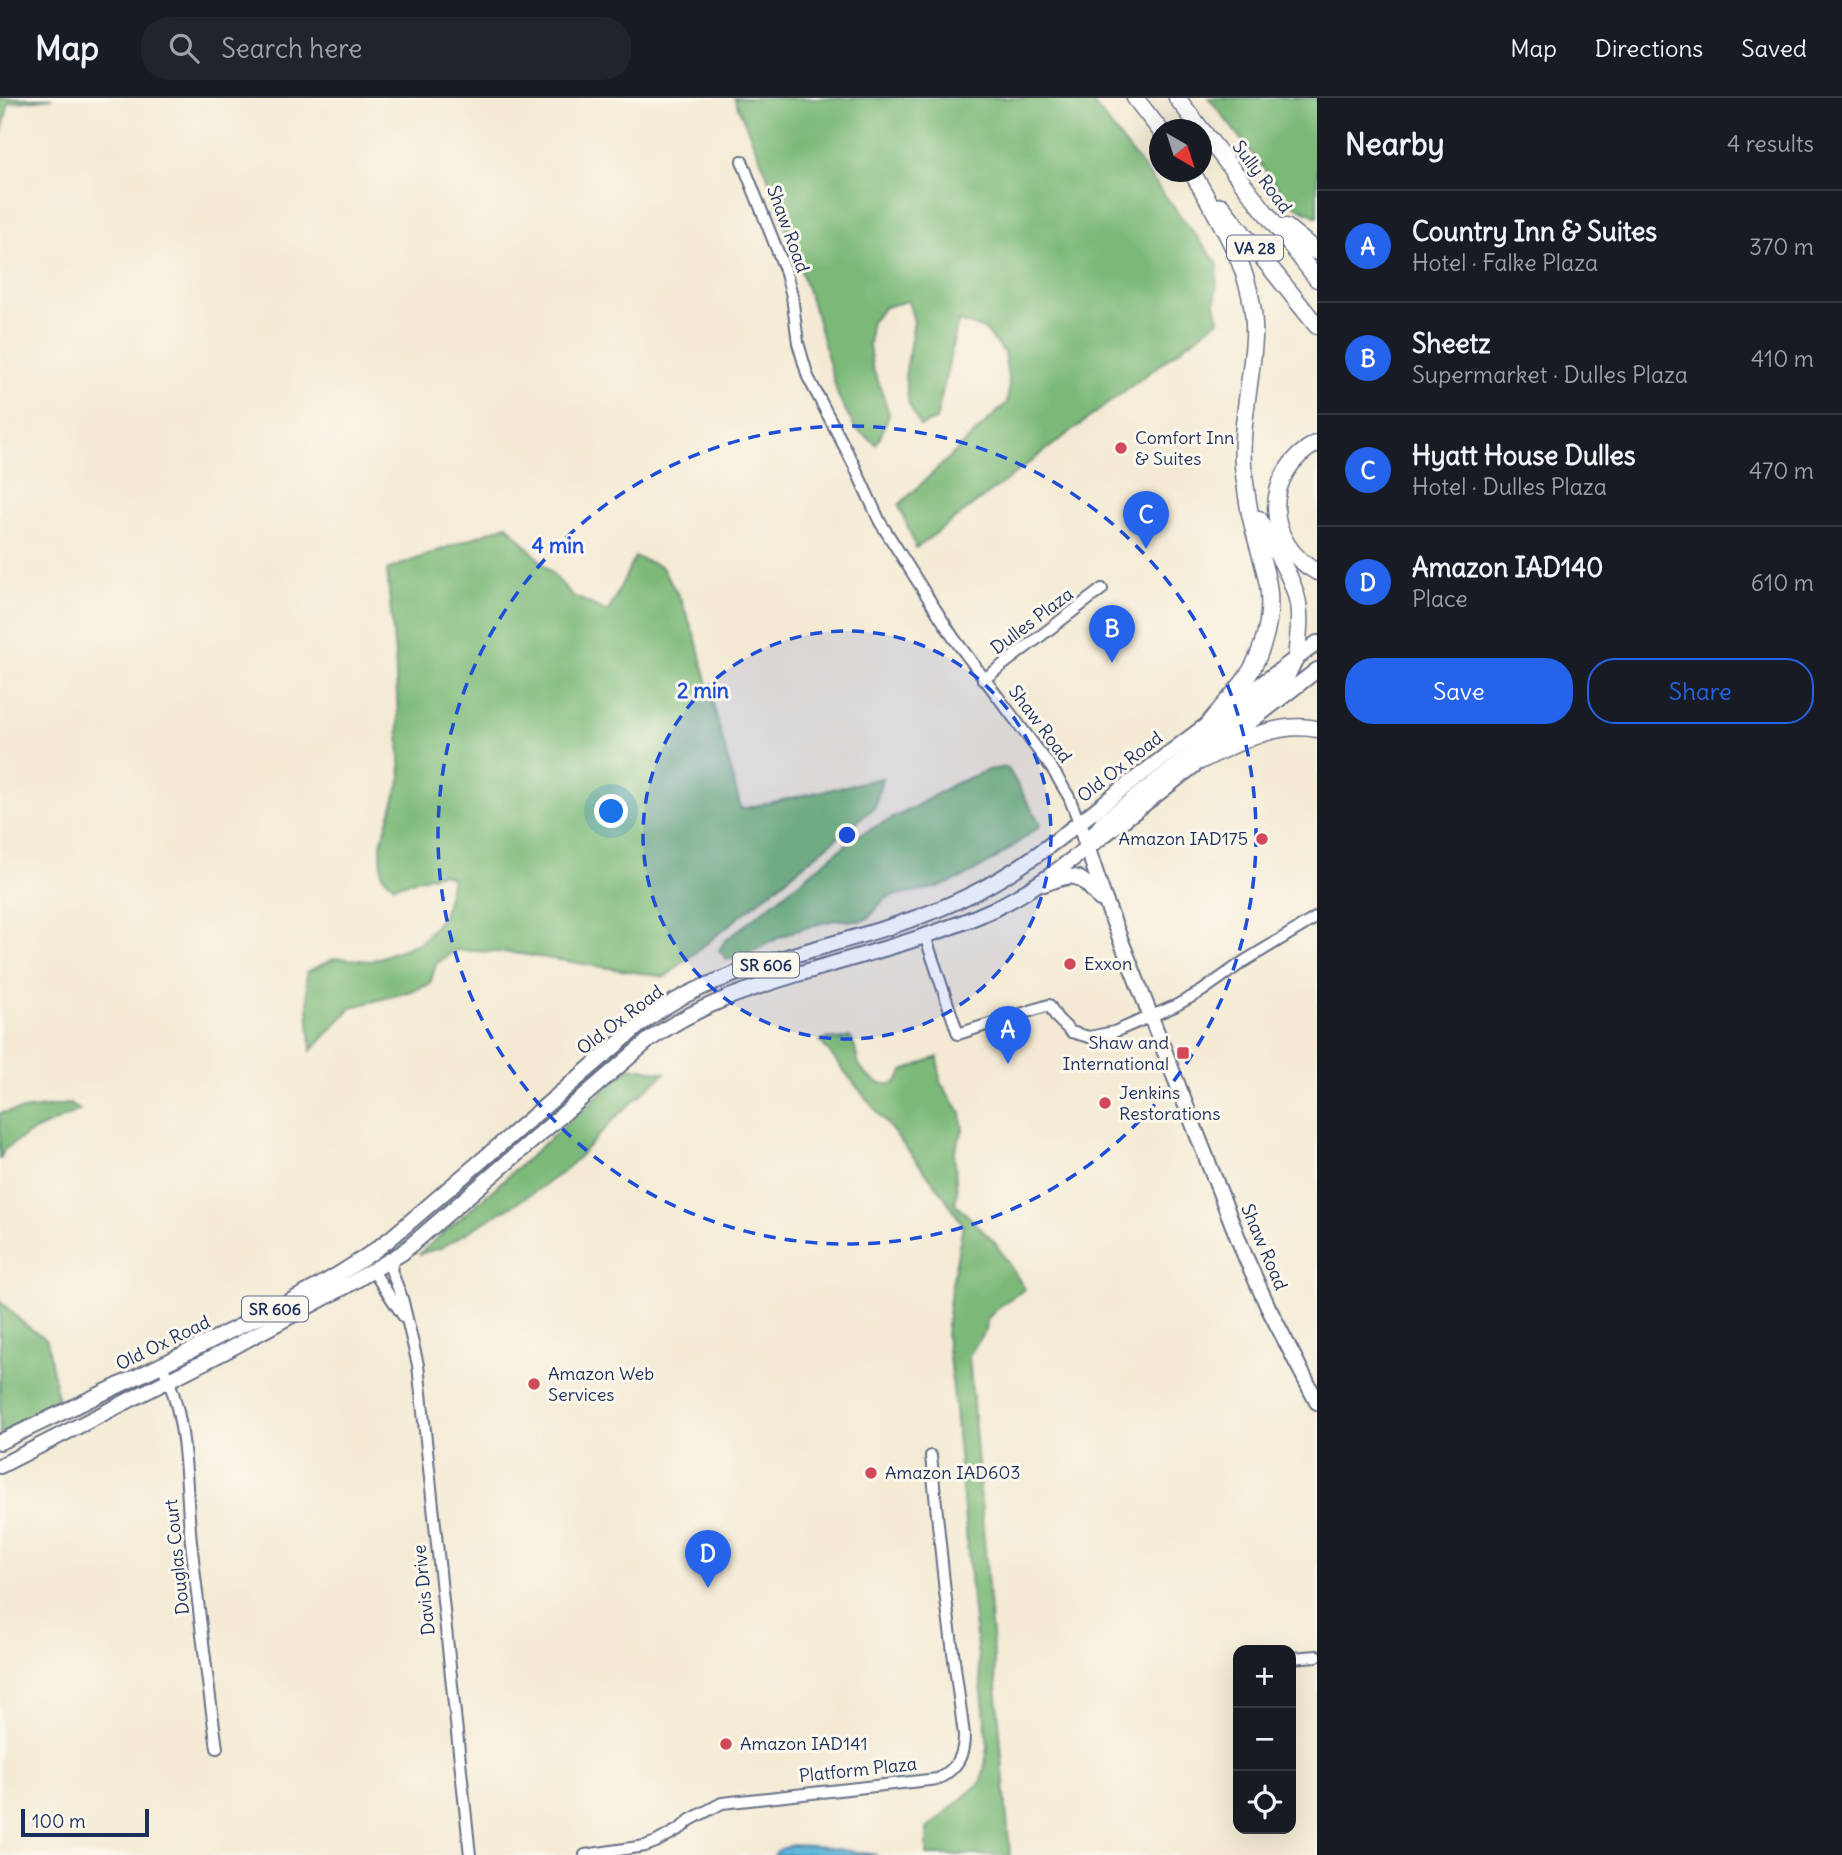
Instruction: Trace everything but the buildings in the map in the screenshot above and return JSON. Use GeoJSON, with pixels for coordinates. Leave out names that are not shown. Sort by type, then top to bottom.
{"type":"FeatureCollection","features":[{"type":"Feature","properties":{"kind":"highway"},"geometry":{"type":"LineString","coordinates":[[1135,98],[1151,119]]}},
{"type":"Feature","properties":{"kind":"highway","name":"Sully Road"},"geometry":{"type":"LineString","coordinates":[[1177,98],[1317,279]]}},
{"type":"Feature","properties":{"kind":"highway"},"geometry":{"type":"LineString","coordinates":[[1240,179],[1274,215],[1317,252]]}},
{"type":"Feature","properties":{"kind":"highway"},"geometry":{"type":"LineString","coordinates":[[1198,182],[1237,254],[1251,302],[1254,335],[1243,463],[1251,518],[1268,586],[1269,606],[1262,646],[1248,675],[1210,722]]}},
{"type":"Feature","properties":{"kind":"highway","name":"VA 28"},"geometry":{"type":"LineString","coordinates":[[1200,182],[1317,326]]}},
{"type":"Feature","properties":{"kind":"highway"},"geometry":{"type":"LineString","coordinates":[[1317,443],[1294,459],[1284,472],[1275,509],[1279,530],[1289,547],[1300,561],[1317,572]]}},
{"type":"Feature","properties":{"kind":"highway"},"geometry":{"type":"LineString","coordinates":[[1246,488],[1290,579],[1298,603],[1300,626],[1296,658]]}},
{"type":"Feature","properties":{"kind":"highway"},"geometry":{"type":"LineString","coordinates":[[1200,761],[1275,729],[1317,729]]}},
{"type":"Feature","properties":{"kind":"main road","name":"Old Ox Road"},"geometry":{"type":"LineString","coordinates":[[0,1442],[162,1365],[327,1281],[383,1244],[621,1040],[667,1005],[752,968],[915,919],[954,903],[1016,869],[1317,643]]}},
{"type":"Feature","properties":{"kind":"main road"},"geometry":{"type":"LineString","coordinates":[[1087,848],[1089,840],[1104,821],[1274,691],[1288,675],[1296,658]]}},
{"type":"Feature","properties":{"kind":"main road","name":"Old Ox Road"},"geometry":{"type":"LineString","coordinates":[[0,1466],[170,1381],[400,1254],[668,1026],[735,994],[926,936],[996,907],[1026,890],[1087,848],[1317,670]]}},
{"type":"Feature","properties":{"kind":"main road","name":"Shaw Road"},"geometry":{"type":"LineString","coordinates":[[1079,822],[1108,908],[1245,1256],[1317,1402]]}},
{"type":"Feature","properties":{"kind":"main road"},"geometry":{"type":"LineString","coordinates":[[1026,890],[1062,877],[1074,876],[1086,882],[1108,908]]}},
{"type":"Feature","properties":{"kind":"main road"},"geometry":{"type":"LineString","coordinates":[[373,1271],[375,1256],[383,1244]]}},
{"type":"Feature","properties":{"kind":"street","name":"Shaw Road"},"geometry":{"type":"LineString","coordinates":[[742,161],[785,270],[792,296],[798,343],[808,377],[880,522],[953,638],[1053,770],[1069,797],[1079,822]]}},
{"type":"Feature","properties":{"kind":"street","name":"Dulles Plaza"},"geometry":{"type":"LineString","coordinates":[[983,680],[1102,589]]}},
{"type":"Feature","properties":{"kind":"street"},"geometry":{"type":"LineString","coordinates":[[926,936],[958,1034],[1049,1005],[1071,1032],[1089,1037],[1114,1032],[1174,1006],[1317,917]]}},
{"type":"Feature","properties":{"kind":"street","name":"Davis Drive"},"geometry":{"type":"LineString","coordinates":[[400,1254],[393,1261],[391,1270],[402,1298],[415,1347],[419,1376],[470,1855]]}},
{"type":"Feature","properties":{"kind":"street","name":"Davis Drive"},"geometry":{"type":"LineString","coordinates":[[373,1271],[408,1322]]}},
{"type":"Feature","properties":{"kind":"street","name":"Douglas Court"},"geometry":{"type":"LineString","coordinates":[[162,1365],[170,1381],[180,1419],[191,1541],[217,1748]]}},
{"type":"Feature","properties":{"kind":"street","name":"Platform Plaza"},"geometry":{"type":"LineString","coordinates":[[585,1855],[656,1842],[722,1802],[938,1779],[958,1763],[963,1754],[964,1735],[931,1456]]}},
{"type":"Feature","properties":{"kind":"street"},"geometry":{"type":"LineString","coordinates":[[1296,1658],[1317,1656]]}},
{"type":"Feature","properties":{"kind":"green space"},"geometry":{"type":"Polygon","coordinates":[[[0,98],[53,98],[9,103],[0,140],[0,98]]]}},
{"type":"Feature","properties":{"kind":"green space"},"geometry":{"type":"Polygon","coordinates":[[[734,98],[1089,98],[1149,175],[1149,182],[1154,182],[1218,264],[1215,304],[1219,320],[916,548],[899,505],[1007,403],[1009,385],[1004,352],[984,329],[958,321],[936,420],[920,426],[909,404],[905,376],[914,321],[908,301],[885,307],[871,322],[869,346],[872,367],[889,414],[876,444],[855,428],[838,396],[816,315],[765,169],[734,98]]]}},
{"type":"Feature","properties":{"kind":"green space"},"geometry":{"type":"Polygon","coordinates":[[[1209,98],[1317,98],[1317,217],[1291,204],[1209,98]]]}},
{"type":"Feature","properties":{"kind":"green space"},"geometry":{"type":"Polygon","coordinates":[[[507,525],[573,596],[608,612],[635,557],[661,566],[681,600],[695,636],[741,809],[882,778],[875,807],[665,977],[514,953],[456,950],[436,964],[430,984],[352,1007],[311,1051],[306,972],[336,958],[371,961],[421,942],[443,916],[452,878],[442,873],[394,886],[382,875],[381,844],[401,778],[395,655],[387,570],[507,525]]]}},
{"type":"Feature","properties":{"kind":"green space"},"geometry":{"type":"Polygon","coordinates":[[[1007,767],[1041,825],[991,862],[964,877],[935,888],[887,898],[864,920],[837,920],[814,925],[782,936],[735,958],[726,959],[719,950],[725,941],[857,836],[954,784],[988,770],[1007,767]]]}},
{"type":"Feature","properties":{"kind":"green space"},"geometry":{"type":"Polygon","coordinates":[[[850,1037],[861,1068],[870,1078],[882,1083],[895,1082],[903,1071],[938,1057],[940,1082],[961,1113],[963,1130],[954,1152],[957,1193],[955,1203],[995,1243],[1025,1289],[1002,1304],[987,1319],[986,1331],[969,1355],[1010,1855],[927,1855],[927,1829],[982,1781],[988,1747],[946,1335],[963,1225],[940,1190],[820,1041],[850,1037]]]}},
{"type":"Feature","properties":{"kind":"green space"},"geometry":{"type":"Polygon","coordinates":[[[630,1067],[665,1073],[621,1112],[567,1169],[533,1193],[441,1248],[419,1254],[479,1202],[630,1067]]]}},
{"type":"Feature","properties":{"kind":"green space"},"geometry":{"type":"Polygon","coordinates":[[[69,1104],[80,1110],[28,1134],[4,1150],[0,1160],[0,1113],[69,1104]]]}},
{"type":"Feature","properties":{"kind":"green space"},"geometry":{"type":"Polygon","coordinates":[[[0,1301],[23,1323],[47,1340],[59,1405],[0,1435],[0,1301]]]}},
{"type":"Feature","properties":{"kind":"water"},"geometry":{"type":"Polygon","coordinates":[[[792,1845],[877,1855],[774,1855],[776,1851],[792,1845]]]}},
{"type":"Feature","properties":{"kind":"place","name":"Comfort Inn & Suites"},"geometry":{"type":"Point","coordinates":[1121,448]}},
{"type":"Feature","properties":{"kind":"place","name":"Hyatt House Dulles"},"geometry":{"type":"Point","coordinates":[1146,549]}},
{"type":"Feature","properties":{"kind":"place","name":"Sheetz"},"geometry":{"type":"Point","coordinates":[1112,663]}},
{"type":"Feature","properties":{"kind":"place","name":"Amazon IAD175"},"geometry":{"type":"Point","coordinates":[1262,839]}},
{"type":"Feature","properties":{"kind":"place","name":"Exxon"},"geometry":{"type":"Point","coordinates":[1070,964]}},
{"type":"Feature","properties":{"kind":"place","name":"Shaw and International"},"geometry":{"type":"Point","coordinates":[1183,1053]}},
{"type":"Feature","properties":{"kind":"place","name":"Country Inn & Suites"},"geometry":{"type":"Point","coordinates":[1008,1064]}},
{"type":"Feature","properties":{"kind":"place","name":"Jenkins Restorations"},"geometry":{"type":"Point","coordinates":[1105,1103]}},
{"type":"Feature","properties":{"kind":"place","name":"Amazon Web Services"},"geometry":{"type":"Point","coordinates":[534,1384]}},
{"type":"Feature","properties":{"kind":"place","name":"Amazon IAD603"},"geometry":{"type":"Point","coordinates":[871,1473]}},
{"type":"Feature","properties":{"kind":"place","name":"Amazon IAD140"},"geometry":{"type":"Point","coordinates":[708,1588]}},
{"type":"Feature","properties":{"kind":"place","name":"Amazon IAD141"},"geometry":{"type":"Point","coordinates":[726,1744]}}]}
